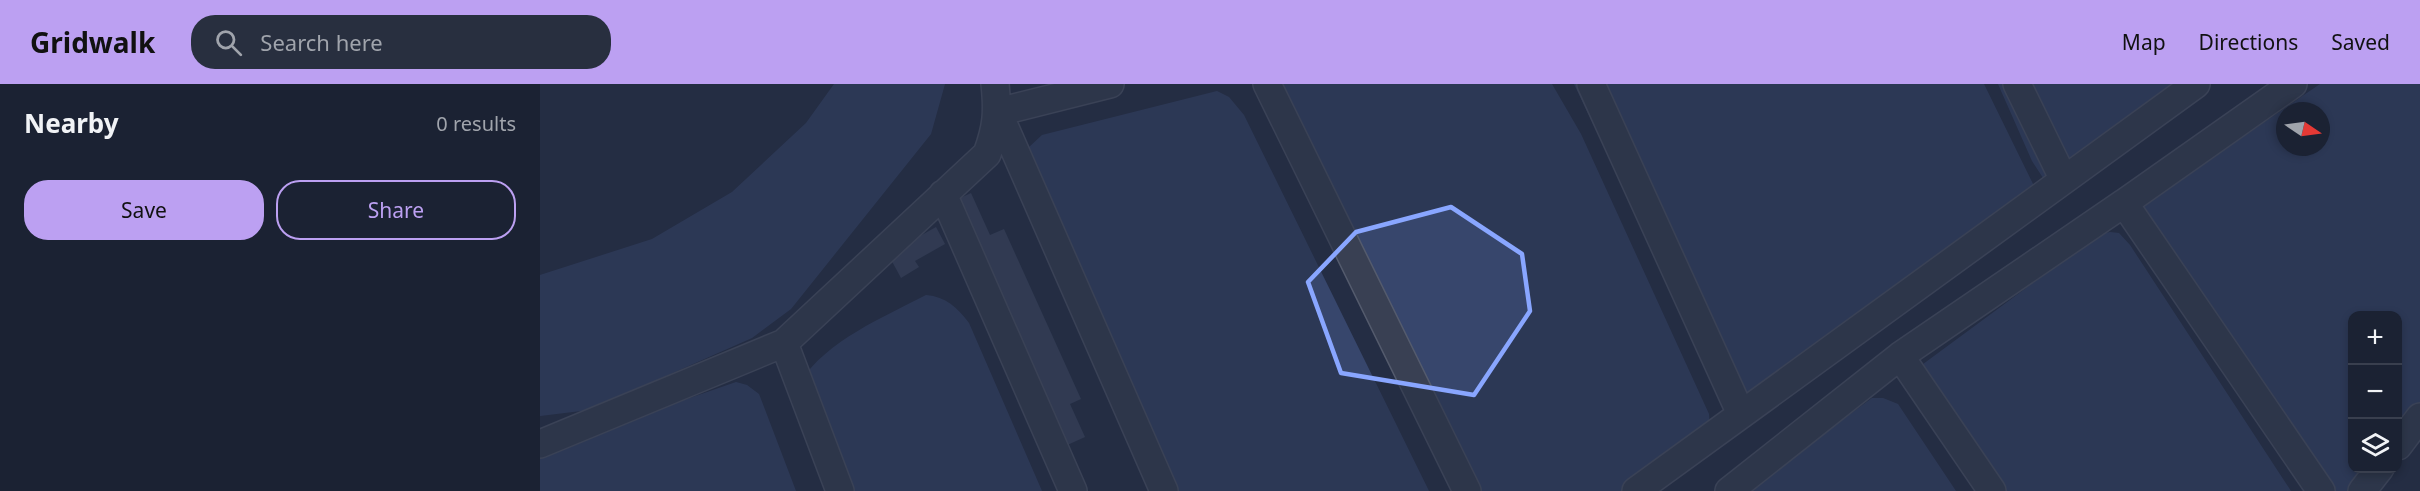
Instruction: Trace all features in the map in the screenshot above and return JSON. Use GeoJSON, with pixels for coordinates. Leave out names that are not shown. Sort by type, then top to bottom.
{"type":"FeatureCollection","features":[{"type":"Feature","properties":{"kind":"lane"},"geometry":{"type":"LineString","coordinates":[[540,444],[784,343],[987,154],[995,134],[998,112],[995,84]]}},
{"type":"Feature","properties":{"kind":"lane"},"geometry":{"type":"LineString","coordinates":[[998,112],[1110,84]]}},
{"type":"Feature","properties":{"kind":"lane"},"geometry":{"type":"LineString","coordinates":[[1267,84],[1467,491]]}},
{"type":"Feature","properties":{"kind":"lane"},"geometry":{"type":"LineString","coordinates":[[1591,84],[1742,414]]}},
{"type":"Feature","properties":{"kind":"lane"},"geometry":{"type":"LineString","coordinates":[[2017,84],[2064,180]]}},
{"type":"Feature","properties":{"kind":"lane"},"geometry":{"type":"LineString","coordinates":[[1636,491],[2196,84]]}},
{"type":"Feature","properties":{"kind":"lane"},"geometry":{"type":"LineString","coordinates":[[1729,491],[1900,356],[2293,84]]}},
{"type":"Feature","properties":{"kind":"lane"},"geometry":{"type":"LineString","coordinates":[[998,112],[1164,491]]}},
{"type":"Feature","properties":{"kind":"lane"},"geometry":{"type":"LineString","coordinates":[[943,194],[1072,491]]}},
{"type":"Feature","properties":{"kind":"lane"},"geometry":{"type":"LineString","coordinates":[[2124,203],[2321,491]]}},
{"type":"Feature","properties":{"kind":"lane"},"geometry":{"type":"LineString","coordinates":[[784,343],[840,491]]}},
{"type":"Feature","properties":{"kind":"lane"},"geometry":{"type":"LineString","coordinates":[[1900,356],[1992,491]]}},
{"type":"Feature","properties":{"kind":"lane"},"geometry":{"type":"LineString","coordinates":[[2402,440],[2420,417]]}},
{"type":"Feature","properties":{"kind":"lane"},"geometry":{"type":"LineString","coordinates":[[2362,491],[2375,473]]}},
{"type":"Feature","properties":{"kind":"highlighted area"},"geometry":{"type":"Polygon","coordinates":[[[1451,207],[1522,254],[1530,311],[1474,395],[1341,373],[1308,282],[1356,232],[1451,207]]]}},
{"type":"Feature","properties":{"kind":"water"},"geometry":{"type":"Polygon","coordinates":[[[834,84],[945,84],[931,134],[791,309],[752,338],[589,410],[540,416],[540,275],[652,239],[732,192],[806,123],[834,84]]]}},
{"type":"Feature","properties":{"kind":"water"},"geometry":{"type":"Polygon","coordinates":[[[1278,84],[1552,84],[1581,134],[1709,414],[1710,429],[1636,491],[1453,491],[1278,84]]]}},
{"type":"Feature","properties":{"kind":"water"},"geometry":{"type":"Polygon","coordinates":[[[1574,84],[1984,84],[2036,190],[1758,409],[1722,394],[1574,84]]]}},
{"type":"Feature","properties":{"kind":"water"},"geometry":{"type":"Polygon","coordinates":[[[1998,84],[2204,84],[2045,181],[2032,161],[1998,84]]]}},
{"type":"Feature","properties":{"kind":"water"},"geometry":{"type":"Polygon","coordinates":[[[2320,84],[2420,84],[2420,410],[2402,434],[2402,311],[2348,311],[2348,473],[2372,473],[2357,491],[2304,491],[2133,237],[2138,209],[2276,114],[2276,156],[2330,156],[2330,102],[2294,102],[2320,84]]]}},
{"type":"Feature","properties":{"kind":"water"},"geometry":{"type":"Polygon","coordinates":[[[1217,91],[1229,97],[1244,115],[1429,491],[1159,491],[1027,149],[1042,135],[1217,91]]]}},
{"type":"Feature","properties":{"kind":"water"},"geometry":{"type":"Polygon","coordinates":[[[2110,232],[2119,233],[2130,245],[2291,491],[1976,491],[1915,370],[2098,235],[2110,232]]]}},
{"type":"Feature","properties":{"kind":"water"},"geometry":{"type":"Polygon","coordinates":[[[926,295],[950,304],[969,323],[1042,491],[834,491],[800,382],[825,354],[841,342],[857,331],[926,295]]]}},
{"type":"Feature","properties":{"kind":"water"},"geometry":{"type":"Polygon","coordinates":[[[736,382],[747,385],[759,394],[796,491],[540,491],[540,450],[736,382]]]}},
{"type":"Feature","properties":{"kind":"water"},"geometry":{"type":"Polygon","coordinates":[[[1872,398],[1883,398],[1898,404],[1956,491],[1746,491],[1872,398]]]}},
{"type":"Feature","properties":{"kind":"building"},"geometry":{"type":"Polygon","coordinates":[[[971,193],[990,235],[1004,229],[1081,399],[1070,404],[1085,437],[1054,451],[943,206],[971,193]]]}},
{"type":"Feature","properties":{"kind":"building"},"geometry":{"type":"Polygon","coordinates":[[[936,227],[945,244],[915,261],[919,267],[901,278],[888,254],[936,227]]]}}]}
